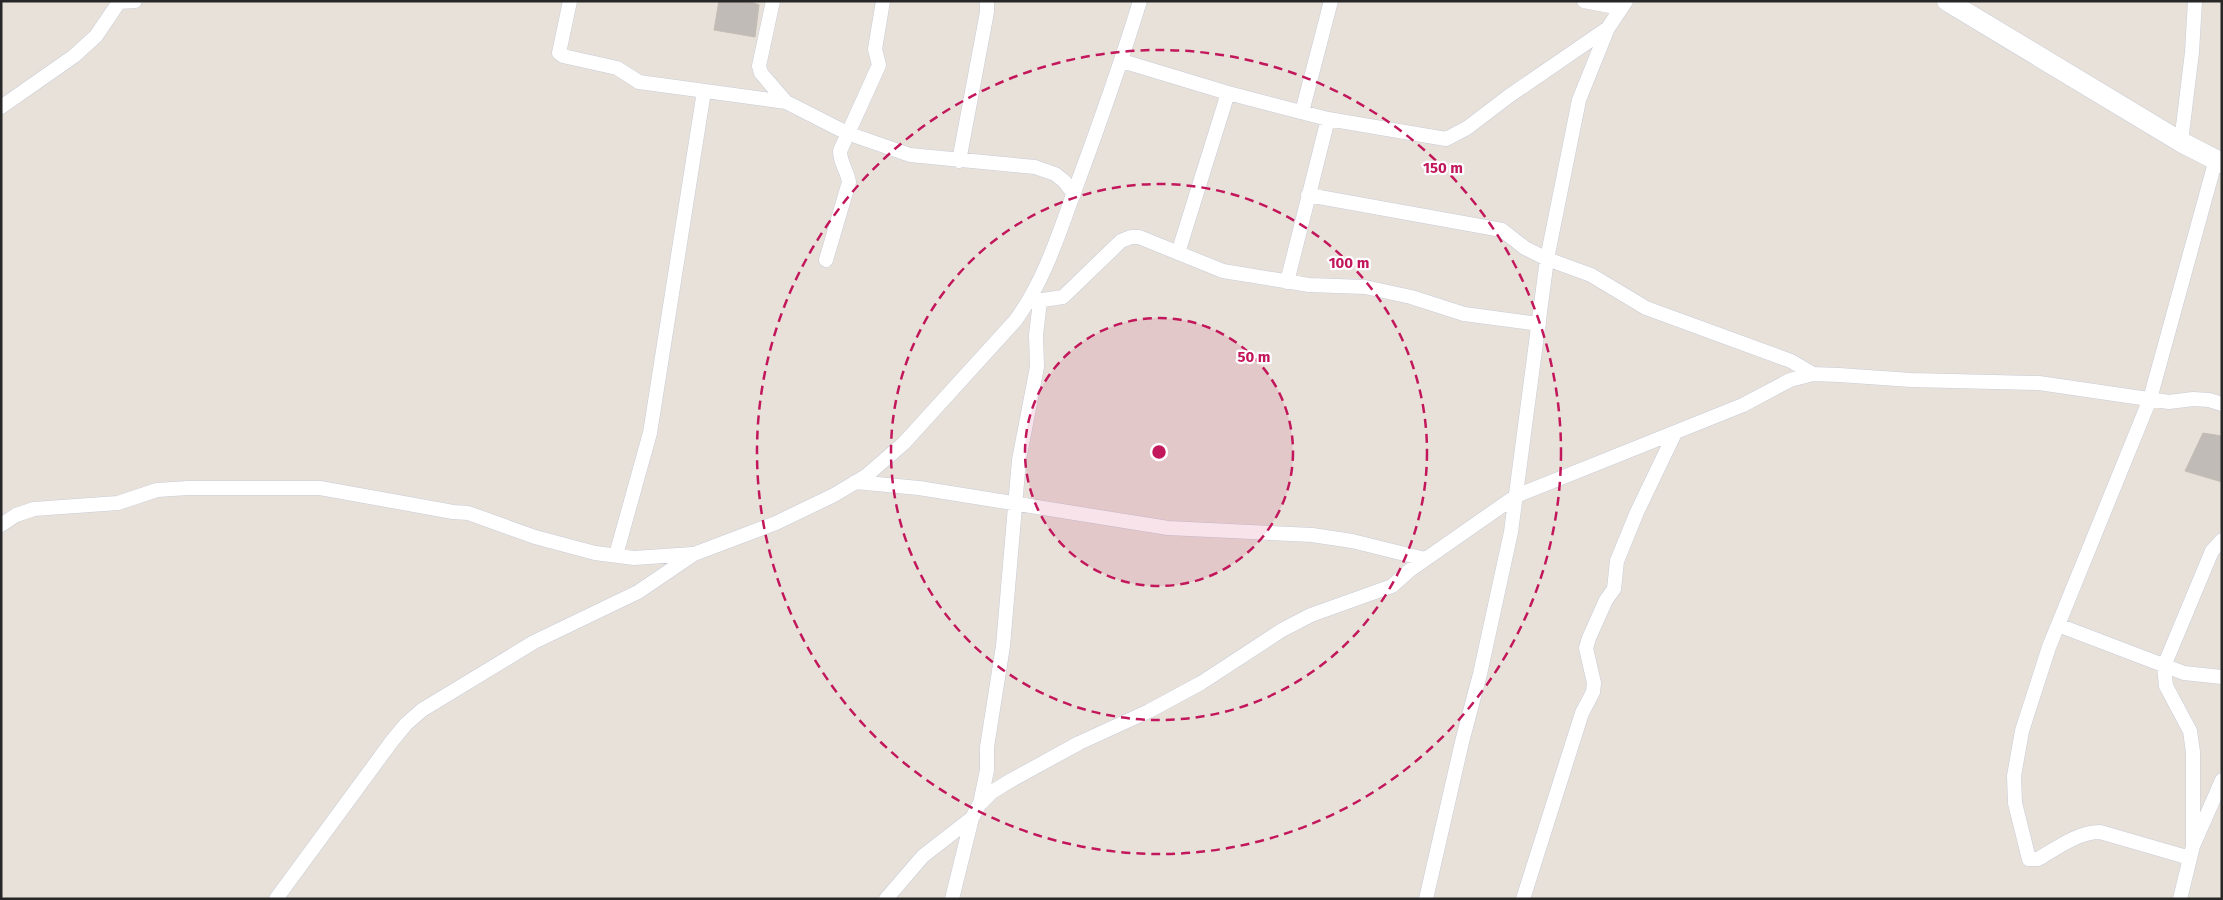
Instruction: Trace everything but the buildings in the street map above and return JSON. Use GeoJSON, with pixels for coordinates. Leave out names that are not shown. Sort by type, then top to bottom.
{"type":"FeatureCollection","features":[{"type":"Feature","properties":{"kind":"main road"},"geometry":{"type":"LineString","coordinates":[[1947,1],[2181,142],[2219,161]]}},
{"type":"Feature","properties":{"kind":"street"},"geometry":{"type":"LineString","coordinates":[[1,107],[74,56],[96,36],[119,2],[135,1]]}},
{"type":"Feature","properties":{"kind":"street"},"geometry":{"type":"LineString","coordinates":[[570,1],[559,53],[563,56],[617,68],[639,82],[786,102],[846,133],[910,156],[1035,167],[1054,174],[1064,181],[1074,194]]}},
{"type":"Feature","properties":{"kind":"street"},"geometry":{"type":"LineString","coordinates":[[773,1],[759,66],[761,73],[786,102]]}},
{"type":"Feature","properties":{"kind":"street"},"geometry":{"type":"LineString","coordinates":[[826,260],[849,182],[848,174],[840,159],[840,151],[846,133],[878,65],[875,49],[883,1]]}},
{"type":"Feature","properties":{"kind":"street"},"geometry":{"type":"LineString","coordinates":[[958,160],[987,12],[987,1]]}},
{"type":"Feature","properties":{"kind":"street"},"geometry":{"type":"LineString","coordinates":[[276,899],[392,741],[406,724],[422,710],[534,642],[638,592],[694,554],[776,523],[834,495],[866,476],[904,443],[1034,301],[1122,61],[1140,1]]}},
{"type":"Feature","properties":{"kind":"street"},"geometry":{"type":"LineString","coordinates":[[1302,112],[1331,1]]}},
{"type":"Feature","properties":{"kind":"street"},"geometry":{"type":"LineString","coordinates":[[1426,899],[1462,742],[1480,674],[1511,532],[1547,259],[1579,100],[1608,28],[1623,5],[1584,1]]}},
{"type":"Feature","properties":{"kind":"street"},"geometry":{"type":"LineString","coordinates":[[2181,142],[2192,52],[2194,1]]}},
{"type":"Feature","properties":{"kind":"street"},"geometry":{"type":"LineString","coordinates":[[1122,61],[1228,94],[1328,119],[1446,139],[1468,128],[1509,96],[1608,28]]}},
{"type":"Feature","properties":{"kind":"street"},"geometry":{"type":"LineString","coordinates":[[616,555],[650,433],[702,116],[704,91]]}},
{"type":"Feature","properties":{"kind":"street"},"geometry":{"type":"LineString","coordinates":[[1178,253],[1228,94]]}},
{"type":"Feature","properties":{"kind":"street"},"geometry":{"type":"LineString","coordinates":[[1287,282],[1328,119]]}},
{"type":"Feature","properties":{"kind":"street"},"geometry":{"type":"LineString","coordinates":[[2192,852],[2100,832],[2092,832],[2083,834],[2038,858],[2029,859],[2015,803],[2014,776],[2022,731],[2058,625],[2150,399],[2219,161]]}},
{"type":"Feature","properties":{"kind":"street"},"geometry":{"type":"LineString","coordinates":[[1308,196],[1502,230],[1525,248],[1547,259],[1591,275],[1646,308],[1790,361],[1813,374]]}},
{"type":"Feature","properties":{"kind":"street"},"geometry":{"type":"LineString","coordinates":[[1034,301],[1063,297],[1121,241],[1131,237],[1139,237],[1223,271],[1309,286],[1365,287],[1464,314],[1539,324]]}},
{"type":"Feature","properties":{"kind":"street"},"geometry":{"type":"LineString","coordinates":[[980,805],[986,778],[987,747],[1003,646],[1019,460],[1037,367],[1034,301]]}},
{"type":"Feature","properties":{"kind":"street"},"geometry":{"type":"LineString","coordinates":[[952,899],[972,818],[980,805],[992,792],[1008,782],[1088,739],[1150,711],[1201,683],[1282,630],[1303,619],[1324,609],[1392,586],[1425,559],[1516,496],[1743,405],[1790,380],[1813,374],[1911,380],[2039,383],[2169,402],[2193,399],[2208,400],[2222,404]]}},
{"type":"Feature","properties":{"kind":"street"},"geometry":{"type":"LineString","coordinates":[[1522,899],[1582,713],[1593,692],[1594,674],[1586,648],[1588,638],[1606,600],[1614,589],[1617,561],[1637,512],[1675,433]]}},
{"type":"Feature","properties":{"kind":"street"},"geometry":{"type":"LineString","coordinates":[[855,482],[919,488],[1168,528],[1312,535],[1352,541],[1425,559]]}},
{"type":"Feature","properties":{"kind":"street"},"geometry":{"type":"LineString","coordinates":[[1,525],[16,515],[34,509],[118,503],[157,490],[240,487],[320,488],[453,512],[468,513],[535,536],[595,553],[634,558],[694,554]]}},
{"type":"Feature","properties":{"kind":"street"},"geometry":{"type":"LineString","coordinates":[[2192,852],[2193,752],[2190,731],[2166,686],[2164,666],[2212,551],[2222,540]]}},
{"type":"Feature","properties":{"kind":"street"},"geometry":{"type":"LineString","coordinates":[[2058,625],[2184,673],[2222,677]]}},
{"type":"Feature","properties":{"kind":"street"},"geometry":{"type":"LineString","coordinates":[[2180,899],[2192,852],[2222,780]]}},
{"type":"Feature","properties":{"kind":"street"},"geometry":{"type":"LineString","coordinates":[[886,899],[928,851],[972,818]]}}]}
